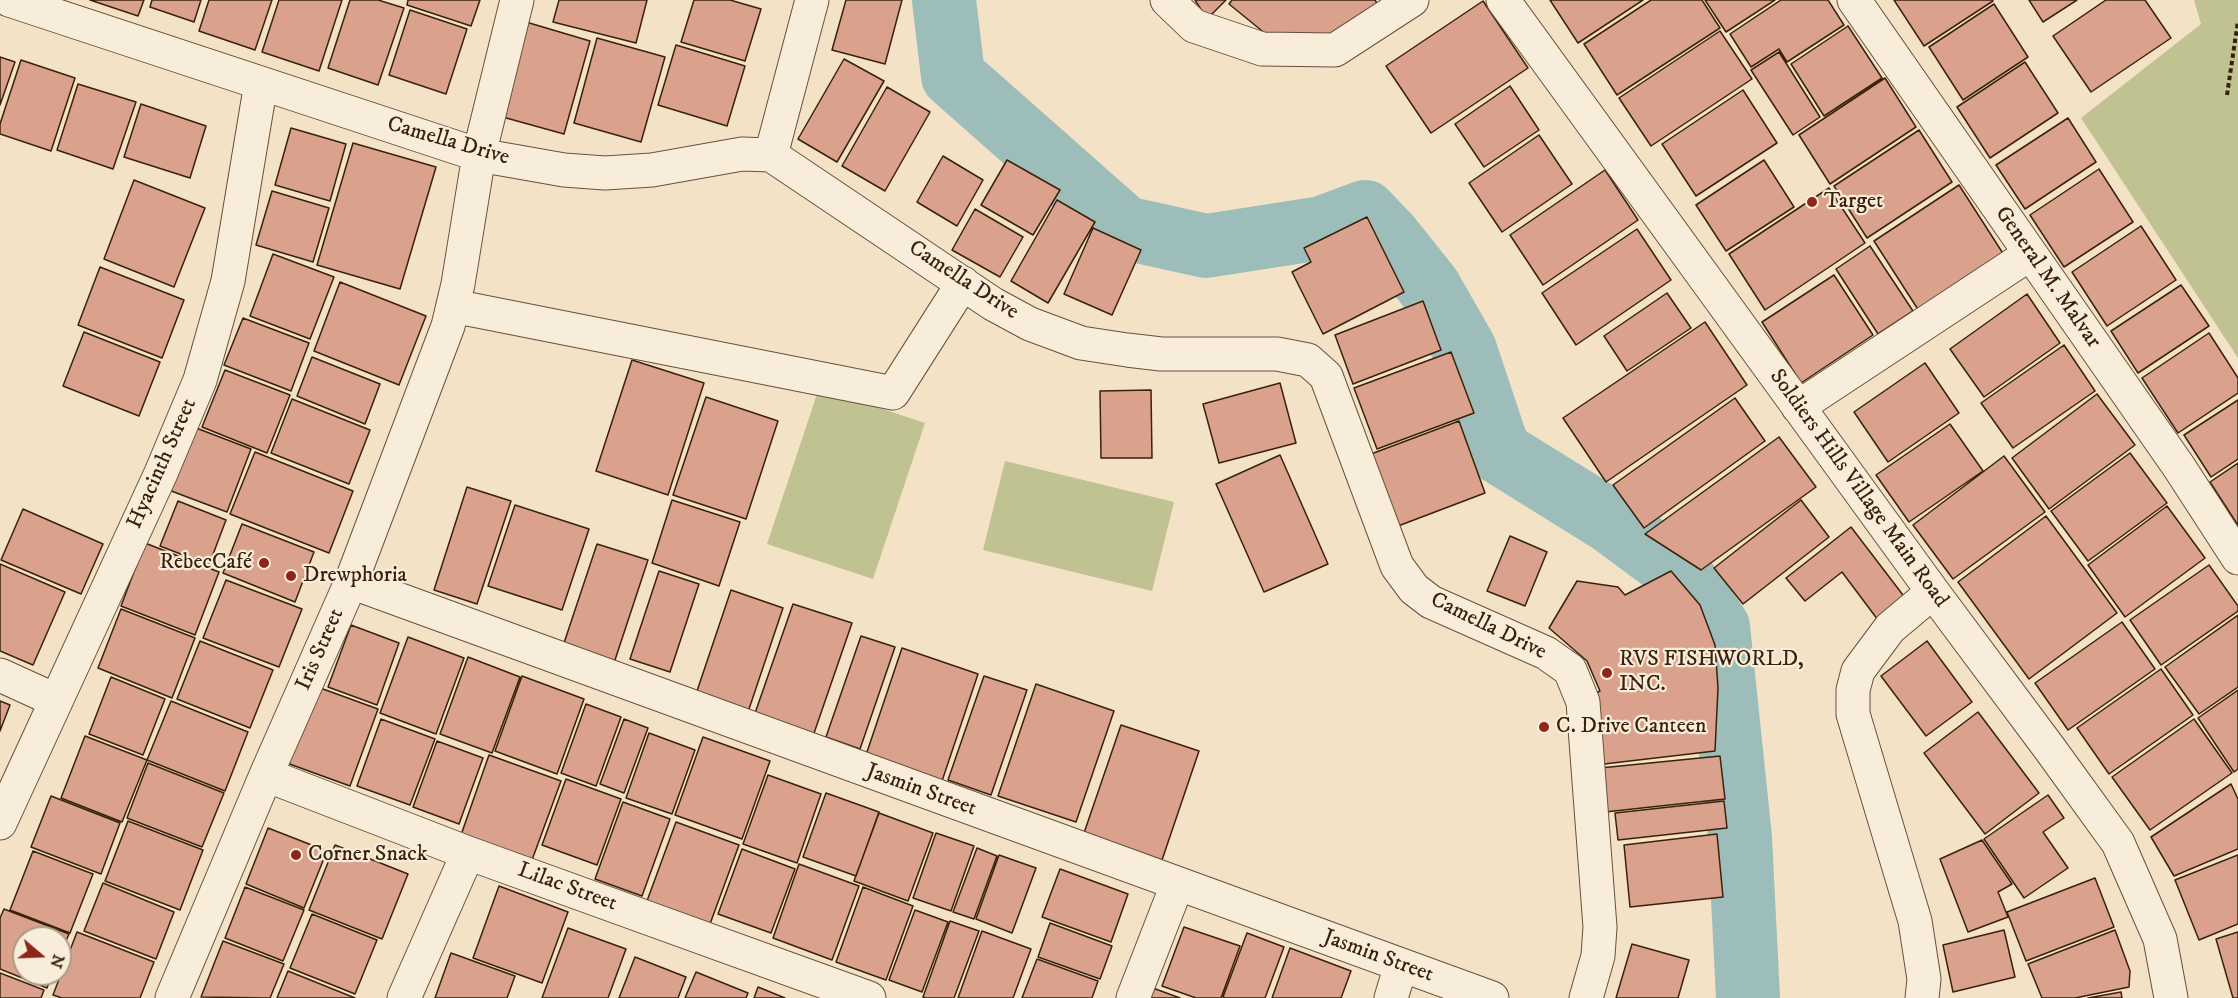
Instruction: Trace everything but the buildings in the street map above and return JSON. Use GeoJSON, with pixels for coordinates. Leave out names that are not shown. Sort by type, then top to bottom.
{"type":"FeatureCollection","features":[{"type":"Feature","properties":{"kind":"street","name":"Camella Drive"},"geometry":{"type":"LineString","coordinates":[[9,0],[479,155],[564,170],[605,173],[652,170],[742,154],[771,155],[993,304],[1030,324],[1081,343],[1161,354],[1277,354],[1308,360],[1326,376],[1397,566],[1414,589],[1431,602],[1546,653],[1570,670],[1583,702],[1600,927],[1598,956],[1586,998]]}},
{"type":"Feature","properties":{"kind":"street","name":"Iris Street"},"geometry":{"type":"LineString","coordinates":[[172,998],[351,582],[448,326],[479,155],[517,0]]}},
{"type":"Feature","properties":{"kind":"street"},"geometry":{"type":"LineString","coordinates":[[771,155],[812,0]]}},
{"type":"Feature","properties":{"kind":"street"},"geometry":{"type":"LineString","coordinates":[[1167,0],[1194,26],[1262,49],[1335,50],[1412,0]]}},
{"type":"Feature","properties":{"kind":"street","name":"Soldiers Hills Village Main Road"},"geometry":{"type":"LineString","coordinates":[[1503,0],[2118,843],[2160,939],[2171,998]]}},
{"type":"Feature","properties":{"kind":"street","name":"General M. Malvar"},"geometry":{"type":"LineString","coordinates":[[1854,0],[2179,466],[2238,558]]}},
{"type":"Feature","properties":{"kind":"street","name":"Hyacinth Street"},"geometry":{"type":"LineString","coordinates":[[0,823],[161,473],[200,380],[228,281],[261,83]]}},
{"type":"Feature","properties":{"kind":"street"},"geometry":{"type":"LineString","coordinates":[[1798,407],[2030,254]]}},
{"type":"Feature","properties":{"kind":"street"},"geometry":{"type":"LineString","coordinates":[[453,306],[893,393],[963,283]]}},
{"type":"Feature","properties":{"kind":"street","name":"Jasmin Street"},"geometry":{"type":"LineString","coordinates":[[351,582],[1492,998]]}},
{"type":"Feature","properties":{"kind":"street"},"geometry":{"type":"LineString","coordinates":[[1922,998],[1924,979],[1915,921],[1853,714],[1853,690],[1858,671],[1890,628],[1933,592]]}},
{"type":"Feature","properties":{"kind":"street"},"geometry":{"type":"LineString","coordinates":[[0,675],[55,700]]}},
{"type":"Feature","properties":{"kind":"street","name":"Lilac Street"},"geometry":{"type":"LineString","coordinates":[[266,775],[468,853],[869,998]]}},
{"type":"Feature","properties":{"kind":"street"},"geometry":{"type":"LineString","coordinates":[[404,998],[468,853]]}},
{"type":"Feature","properties":{"kind":"street"},"geometry":{"type":"LineString","coordinates":[[1133,998],[1177,885]]}},
{"type":"Feature","properties":{"kind":"street"},"geometry":{"type":"LineString","coordinates":[[1391,998],[1401,965]]}},
{"type":"Feature","properties":{"kind":"path"},"geometry":{"type":"LineString","coordinates":[[2227,94],[2238,21]]}},
{"type":"Feature","properties":{"kind":"green space"},"geometry":{"type":"Polygon","coordinates":[[[2194,0],[2238,0],[2238,358],[2081,118],[2201,24],[2194,0]]]}},
{"type":"Feature","properties":{"kind":"green space"},"geometry":{"type":"Polygon","coordinates":[[[819,388],[925,423],[873,579],[767,544],[819,388]]]}},
{"type":"Feature","properties":{"kind":"green space"},"geometry":{"type":"Polygon","coordinates":[[[1005,461],[1174,502],[1152,591],[983,550],[1005,461]]]}},
{"type":"Feature","properties":{"kind":"waterway"},"geometry":{"type":"LineString","coordinates":[[944,0],[953,76],[1125,228],[1206,246],[1322,228],[1365,212],[1389,237],[1429,287],[1465,350],[1499,452],[1610,521],[1679,572],[1718,627],[1740,838],[1748,998]]}},
{"type":"Feature","properties":{"kind":"place","name":"Target"},"geometry":{"type":"Point","coordinates":[1812,202]}},
{"type":"Feature","properties":{"kind":"place","name":"RebecCafé"},"geometry":{"type":"Point","coordinates":[264,563]}},
{"type":"Feature","properties":{"kind":"place","name":"Drewphoria"},"geometry":{"type":"Point","coordinates":[291,576]}},
{"type":"Feature","properties":{"kind":"place","name":"RVS FISHWORLD, INC."},"geometry":{"type":"Point","coordinates":[1607,673]}},
{"type":"Feature","properties":{"kind":"place","name":"C. Drive Canteen"},"geometry":{"type":"Point","coordinates":[1544,727]}},
{"type":"Feature","properties":{"kind":"place","name":"Corner Snack"},"geometry":{"type":"Point","coordinates":[296,855]}}]}
